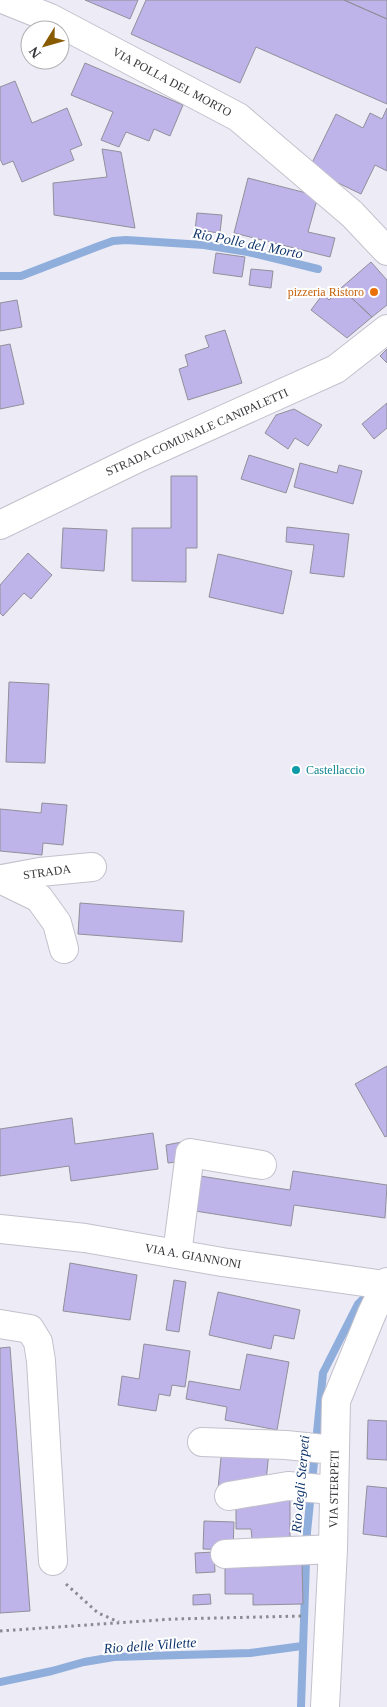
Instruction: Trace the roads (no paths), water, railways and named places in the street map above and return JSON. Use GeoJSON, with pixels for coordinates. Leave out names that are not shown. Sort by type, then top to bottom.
{"type":"FeatureCollection","features":[{"type":"Feature","properties":{"kind":"street","name":"VIA POLLA DEL MORTO"},"geometry":{"type":"LineString","coordinates":[[5,0],[50,9],[238,117],[352,214],[387,251]]}},
{"type":"Feature","properties":{"kind":"street","name":"STRADA COMUNALE CANIPALETTI"},"geometry":{"type":"LineString","coordinates":[[0,525],[138,458],[336,369],[387,329]]}},
{"type":"Feature","properties":{"kind":"street","name":"STRADA"},"geometry":{"type":"LineString","coordinates":[[1,879],[40,872],[92,867]]}},
{"type":"Feature","properties":{"kind":"street"},"geometry":{"type":"LineString","coordinates":[[1,879],[39,898],[57,923],[64,950]]}},
{"type":"Feature","properties":{"kind":"street"},"geometry":{"type":"LineString","coordinates":[[177,1254],[190,1153],[262,1165]]}},
{"type":"Feature","properties":{"kind":"street","name":"VIA A. GIANNONI"},"geometry":{"type":"LineString","coordinates":[[0,1229],[85,1238],[177,1254],[386,1285]]}},
{"type":"Feature","properties":{"kind":"street","name":"VIA STERPETI"},"geometry":{"type":"LineString","coordinates":[[325,1707],[316,1550],[322,1449],[336,1401],[372,1312],[386,1285]]}},
{"type":"Feature","properties":{"kind":"street"},"geometry":{"type":"LineString","coordinates":[[0,1324],[30,1329],[38,1342],[41,1361],[53,1561]]}},
{"type":"Feature","properties":{"kind":"street"},"geometry":{"type":"LineString","coordinates":[[202,1442],[322,1449]]}},
{"type":"Feature","properties":{"kind":"street"},"geometry":{"type":"LineString","coordinates":[[229,1496],[288,1486],[319,1489]]}},
{"type":"Feature","properties":{"kind":"street"},"geometry":{"type":"LineString","coordinates":[[225,1554],[316,1550]]}},
{"type":"Feature","properties":{"kind":"waterway","name":"Rio Polle del Morto"},"geometry":{"type":"LineString","coordinates":[[0,276],[21,276],[113,241],[126,240],[204,245],[248,252],[318,269]]}},
{"type":"Feature","properties":{"kind":"waterway","name":"Rio degli Sterpeti"},"geometry":{"type":"LineString","coordinates":[[301,1707],[307,1532],[323,1373],[358,1304],[363,1299],[373,1302]]}},
{"type":"Feature","properties":{"kind":"waterway","name":"Rio delle Villette"},"geometry":{"type":"LineString","coordinates":[[0,1682],[84,1662],[114,1657],[250,1653],[302,1646]]}},
{"type":"Feature","properties":{"kind":"place","name":"pizzeria Ristoro"},"geometry":{"type":"Point","coordinates":[374,292]}},
{"type":"Feature","properties":{"kind":"place","name":"Castellaccio"},"geometry":{"type":"Point","coordinates":[296,770]}}]}
